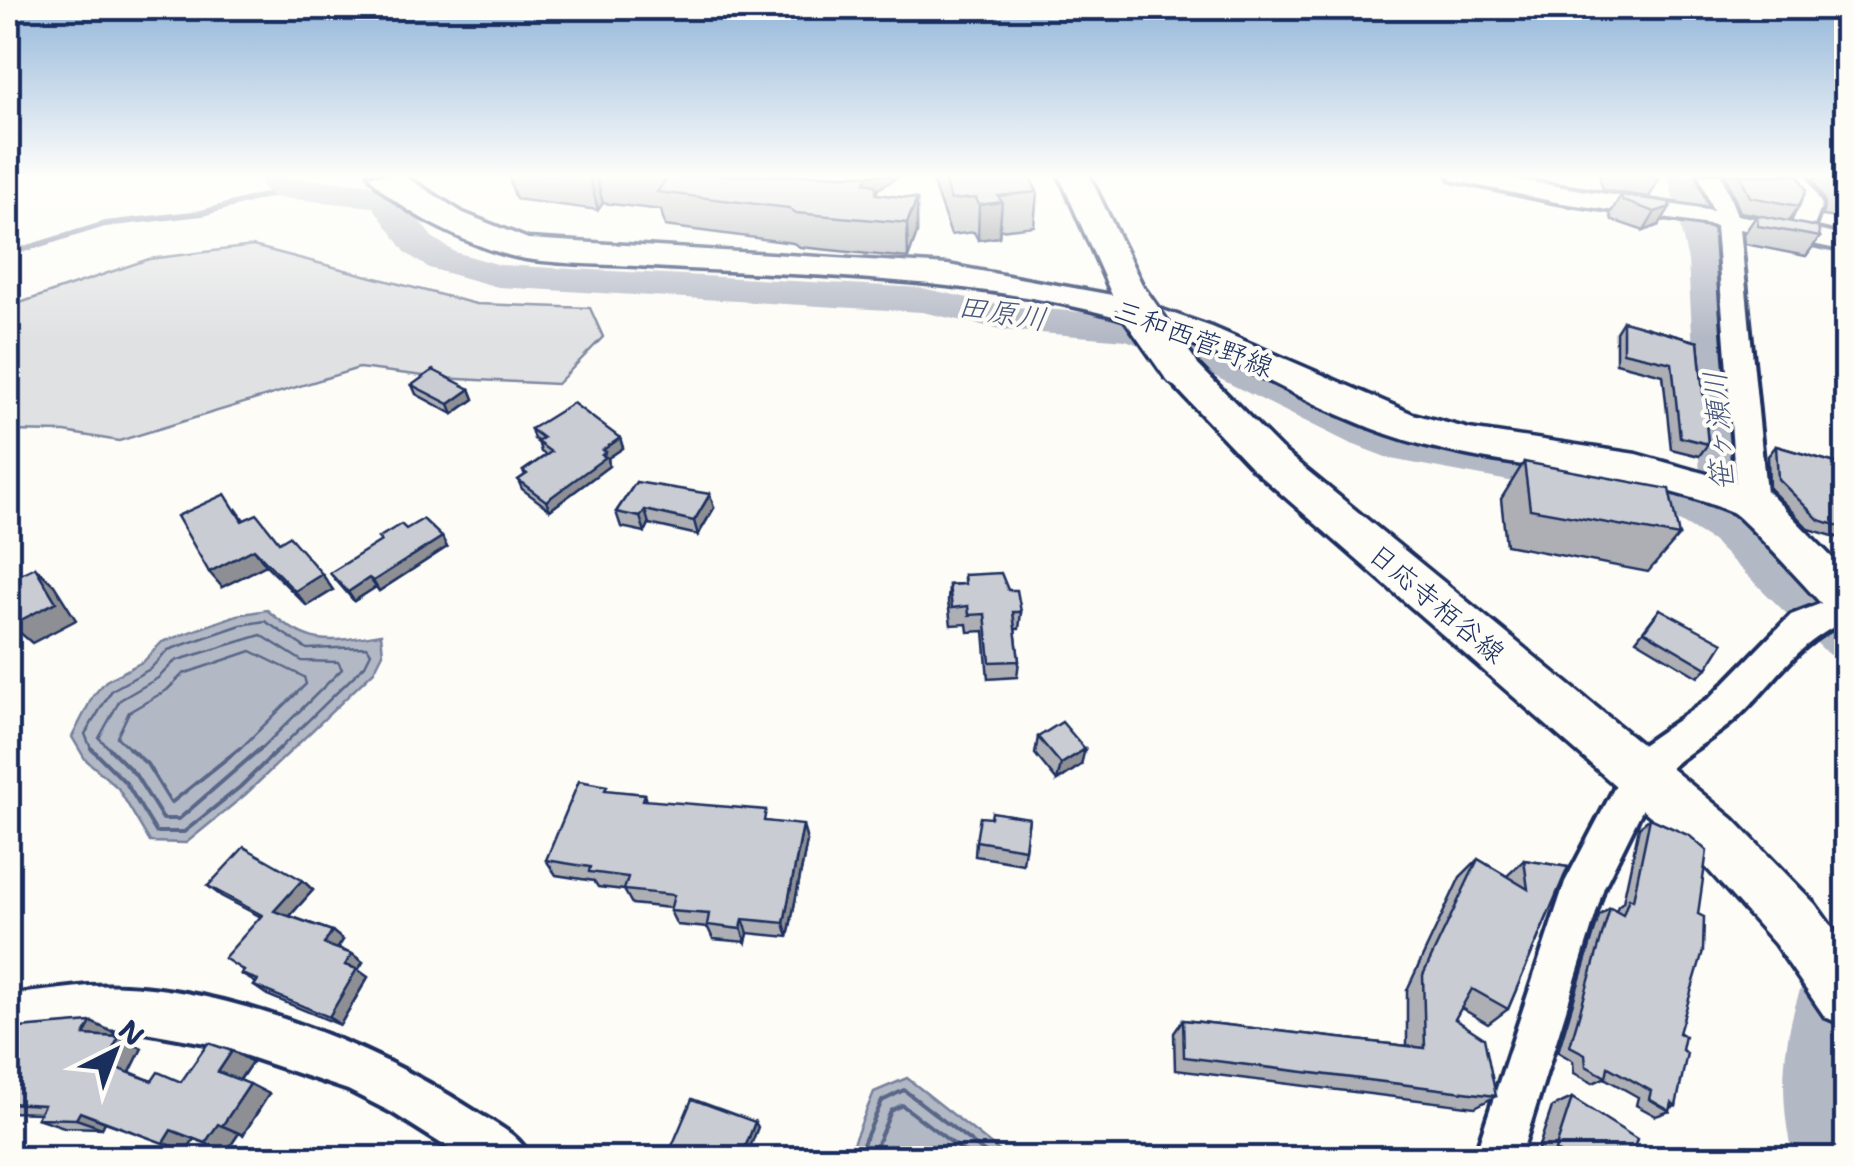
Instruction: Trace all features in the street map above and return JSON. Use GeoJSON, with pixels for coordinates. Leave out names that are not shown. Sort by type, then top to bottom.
{"type":"FeatureCollection","features":[{"type":"Feature","properties":{"kind":"main road","name":"三和西菅野線"},"geometry":{"type":"LineString","coordinates":[[465,229],[526,250],[948,275],[1121,307],[1200,335],[1400,424],[1469,442],[1636,469],[1733,496]]}},
{"type":"Feature","properties":{"kind":"main road","name":"日応寺栢谷線"},"geometry":{"type":"LineString","coordinates":[[1099,229],[1132,299],[1181,370],[1267,459],[1714,837],[1796,924],[1846,996]]}},
{"type":"Feature","properties":{"kind":"main road"},"geometry":{"type":"LineString","coordinates":[[1733,496],[1767,522],[1834,611]]}},
{"type":"Feature","properties":{"kind":"street"},"geometry":{"type":"LineString","coordinates":[[1722,229],[1733,496]]}},
{"type":"Feature","properties":{"kind":"street"},"geometry":{"type":"LineString","coordinates":[[1786,229],[1846,244]]}},
{"type":"Feature","properties":{"kind":"street"},"geometry":{"type":"LineString","coordinates":[[1498,1158],[1585,882],[1641,774],[1652,759],[1724,708],[1834,611]]}},
{"type":"Feature","properties":{"kind":"street"},"geometry":{"type":"LineString","coordinates":[[8,1017],[100,1007],[136,1010],[211,1024],[284,1044],[396,1089],[506,1158]]}},
{"type":"Feature","properties":{"kind":"shaded area"},"geometry":{"type":"Polygon","coordinates":[[[253,246],[476,304],[590,308],[603,337],[557,384],[440,378],[359,368],[119,441],[65,432],[8,431],[8,307],[149,259],[253,246]]]}},
{"type":"Feature","properties":{"kind":"water"},"geometry":{"type":"Polygon","coordinates":[[[267,610],[296,631],[320,639],[381,634],[383,653],[374,671],[246,794],[186,843],[150,842],[118,788],[85,759],[72,737],[93,696],[106,681],[144,661],[162,642],[237,615],[267,610]]]}},
{"type":"Feature","properties":{"kind":"water"},"geometry":{"type":"Polygon","coordinates":[[[907,1078],[1008,1158],[847,1158],[874,1092],[907,1078]]]}},
{"type":"Feature","properties":{"kind":"building"},"geometry":{"type":"Polygon","coordinates":[[[1777,229],[1818,229],[1820,237],[1777,229]]]}},
{"type":"Feature","properties":{"kind":"building"},"geometry":{"type":"Polygon","coordinates":[[[1623,321],[1698,342],[1708,444],[1680,437],[1672,363],[1623,352],[1623,321]]]}},
{"type":"Feature","properties":{"kind":"building"},"geometry":{"type":"Polygon","coordinates":[[[433,370],[470,389],[449,404],[412,385],[433,370]]]}},
{"type":"Feature","properties":{"kind":"building"},"geometry":{"type":"Polygon","coordinates":[[[573,403],[620,438],[603,450],[606,457],[546,501],[518,480],[527,474],[523,471],[551,452],[537,442],[543,438],[531,429],[573,403]]]}},
{"type":"Feature","properties":{"kind":"building"},"geometry":{"type":"Polygon","coordinates":[[[1776,446],[1846,466],[1846,528],[1819,520],[1778,479],[1776,446]]]}},
{"type":"Feature","properties":{"kind":"building"},"geometry":{"type":"Polygon","coordinates":[[[1524,462],[1669,489],[1679,536],[1530,509],[1524,462]]]}},
{"type":"Feature","properties":{"kind":"building"},"geometry":{"type":"Polygon","coordinates":[[[636,482],[710,494],[694,521],[645,510],[640,517],[616,512],[636,482]]]}},
{"type":"Feature","properties":{"kind":"building"},"geometry":{"type":"Polygon","coordinates":[[[225,494],[242,521],[257,514],[279,542],[289,536],[322,574],[295,591],[254,549],[209,572],[177,516],[225,494]]]}},
{"type":"Feature","properties":{"kind":"building"},"geometry":{"type":"Polygon","coordinates":[[[423,519],[442,537],[373,581],[369,578],[348,592],[330,573],[401,524],[406,529],[423,519]]]}},
{"type":"Feature","properties":{"kind":"building"},"geometry":{"type":"Polygon","coordinates":[[[35,567],[56,602],[11,625],[8,580],[35,567]]]}},
{"type":"Feature","properties":{"kind":"building"},"geometry":{"type":"Polygon","coordinates":[[[1001,573],[1008,590],[1017,590],[1021,612],[1013,612],[1019,661],[990,662],[985,614],[969,615],[968,606],[952,608],[949,585],[965,584],[964,575],[1001,573]]]}},
{"type":"Feature","properties":{"kind":"building"},"geometry":{"type":"Polygon","coordinates":[[[1660,609],[1723,643],[1707,668],[1644,631],[1660,609]]]}},
{"type":"Feature","properties":{"kind":"building"},"geometry":{"type":"Polygon","coordinates":[[[1062,722],[1085,749],[1061,764],[1038,737],[1062,722]]]}},
{"type":"Feature","properties":{"kind":"building"},"geometry":{"type":"Polygon","coordinates":[[[579,781],[607,786],[605,790],[645,794],[643,800],[766,810],[764,821],[803,825],[784,923],[743,919],[741,929],[707,925],[709,914],[670,911],[674,895],[624,890],[628,877],[589,872],[590,867],[546,860],[579,781]]]}},
{"type":"Feature","properties":{"kind":"building"},"geometry":{"type":"Polygon","coordinates":[[[992,812],[1029,818],[1025,849],[976,841],[980,817],[991,818],[992,812]]]}},
{"type":"Feature","properties":{"kind":"building"},"geometry":{"type":"Polygon","coordinates":[[[1650,818],[1690,836],[1707,851],[1698,914],[1704,917],[1703,951],[1679,1033],[1685,1036],[1682,1050],[1687,1053],[1676,1106],[1672,1103],[1670,1111],[1649,1099],[1651,1091],[1608,1067],[1606,1077],[1586,1066],[1585,1054],[1570,1046],[1610,908],[1623,915],[1629,898],[1633,900],[1650,818]]]}},
{"type":"Feature","properties":{"kind":"building"},"geometry":{"type":"Polygon","coordinates":[[[244,847],[302,880],[274,911],[332,931],[324,944],[352,954],[345,965],[357,969],[329,1017],[254,986],[258,980],[241,974],[244,971],[224,958],[262,915],[208,886],[244,847]]]}},
{"type":"Feature","properties":{"kind":"building"},"geometry":{"type":"Polygon","coordinates":[[[1478,859],[1528,889],[1524,860],[1568,867],[1508,1009],[1472,989],[1455,1019],[1484,1038],[1496,1096],[1184,1057],[1183,1020],[1425,1048],[1423,975],[1478,859]]]}},
{"type":"Feature","properties":{"kind":"building"},"geometry":{"type":"Polygon","coordinates":[[[91,1022],[84,1035],[119,1037],[105,1064],[152,1081],[158,1072],[181,1082],[208,1043],[232,1051],[218,1072],[250,1084],[222,1126],[218,1124],[205,1143],[171,1130],[163,1143],[80,1112],[76,1119],[37,1118],[44,1105],[8,1103],[8,1029],[91,1022]]]}},
{"type":"Feature","properties":{"kind":"building"},"geometry":{"type":"Polygon","coordinates":[[[1572,1098],[1637,1139],[1632,1154],[1638,1158],[1566,1158],[1555,1150],[1572,1098]]]}},
{"type":"Feature","properties":{"kind":"building"},"geometry":{"type":"Polygon","coordinates":[[[692,1099],[755,1122],[741,1158],[667,1158],[692,1099]]]}},
{"type":"Feature","properties":{"kind":"waterway"},"geometry":{"type":"LineString","coordinates":[[8,254],[87,229]]}},
{"type":"Feature","properties":{"kind":"waterway","name":"田原川"},"geometry":{"type":"LineString","coordinates":[[407,229],[419,245],[442,260],[498,276],[922,300],[1005,318],[1132,328],[1211,358],[1407,448],[1644,490],[1698,510],[1729,528]]}},
{"type":"Feature","properties":{"kind":"waterway","name":"笹ヶ瀬川"},"geometry":{"type":"LineString","coordinates":[[1701,229],[1712,305],[1729,528]]}},
{"type":"Feature","properties":{"kind":"waterway","name":"笹ヶ瀬川"},"geometry":{"type":"LineString","coordinates":[[1729,528],[1846,639]]}},
{"type":"Feature","properties":{"kind":"waterway","name":"笹ヶ瀬川"},"geometry":{"type":"LineString","coordinates":[[1829,1158],[1819,1108],[1817,1057],[1826,1007],[1846,959]]}}]}
